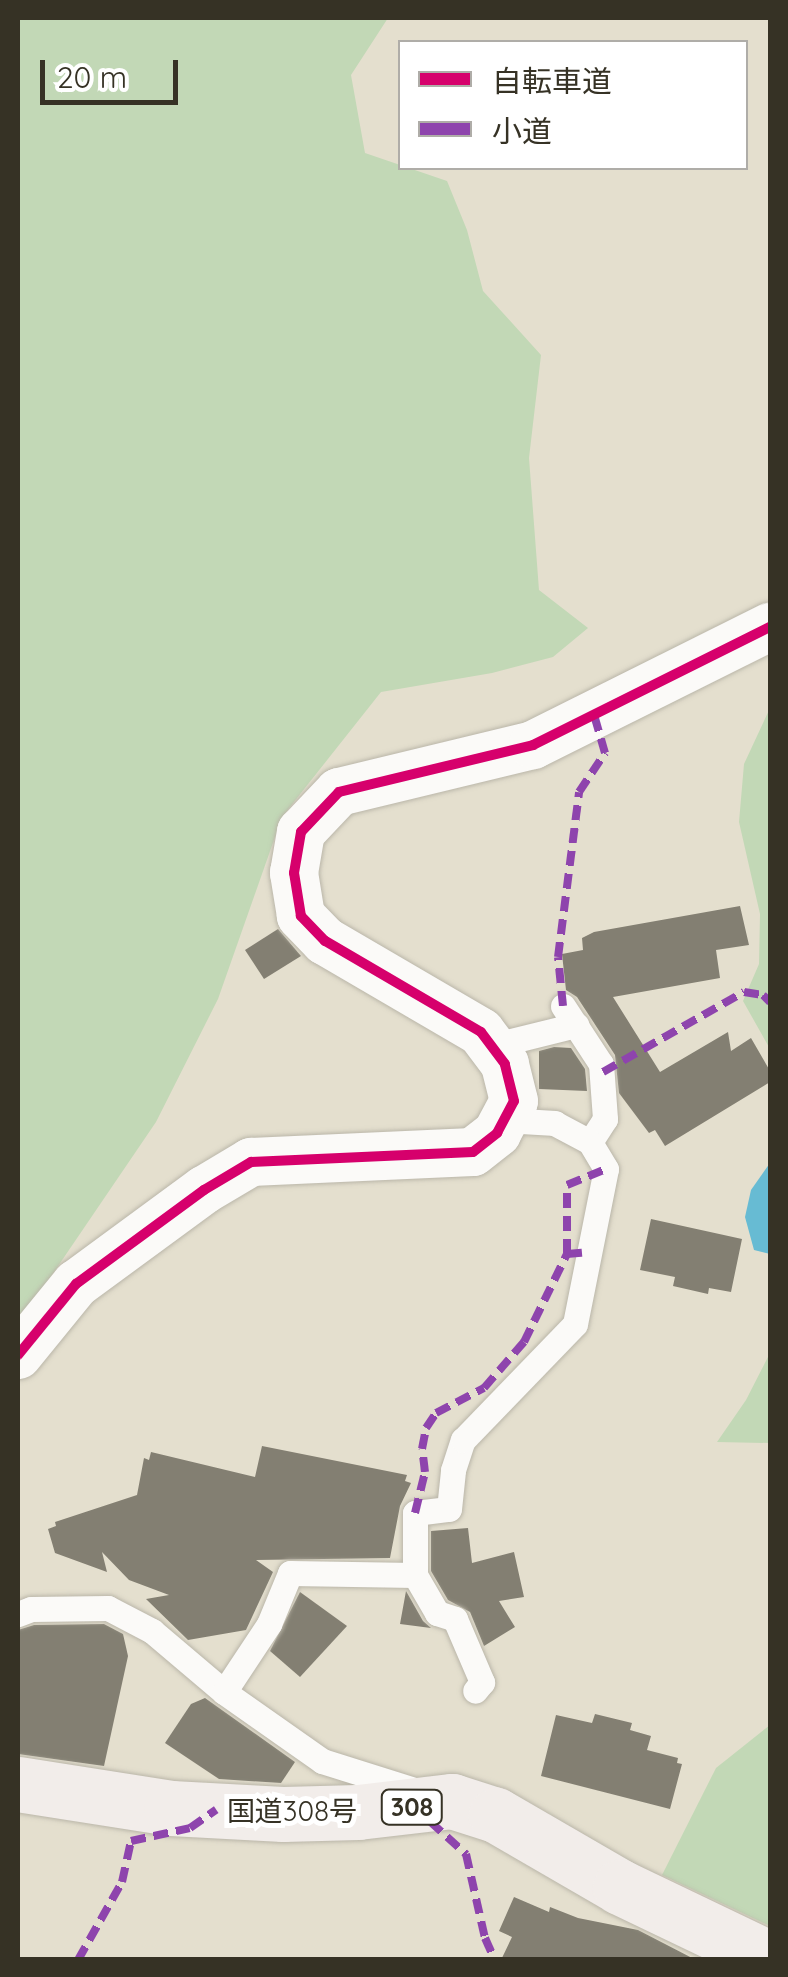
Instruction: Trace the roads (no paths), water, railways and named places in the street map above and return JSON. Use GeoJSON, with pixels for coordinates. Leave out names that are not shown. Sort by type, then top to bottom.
{"type":"FeatureCollection","features":[{"type":"Feature","properties":{"kind":"highway","name":"国道308号"},"geometry":{"type":"LineString","coordinates":[[18,1784],[171,1808],[282,1814],[358,1812],[452,1802],[496,1815],[620,1887],[770,1959]]}},
{"type":"Feature","properties":{"kind":"street"},"geometry":{"type":"LineString","coordinates":[[18,1355],[76,1284],[204,1190],[251,1162],[473,1152],[497,1133],[514,1101],[505,1064],[481,1032],[325,941],[301,916],[294,873],[301,832],[339,792],[533,745],[770,626]]}},
{"type":"Feature","properties":{"kind":"lane"},"geometry":{"type":"LineString","coordinates":[[491,1046],[569,1015],[602,1064],[607,1091],[605,1119],[590,1142]]}},
{"type":"Feature","properties":{"kind":"lane"},"geometry":{"type":"LineString","coordinates":[[475,1691],[482,1682],[455,1619],[437,1614],[415,1575],[416,1513],[449,1509],[452,1470],[462,1440],[575,1324],[606,1170],[590,1142],[555,1123],[504,1120]]}},
{"type":"Feature","properties":{"kind":"lane"},"geometry":{"type":"LineString","coordinates":[[224,1692],[269,1624],[290,1572],[415,1575]]}},
{"type":"Feature","properties":{"kind":"lane"},"geometry":{"type":"LineString","coordinates":[[18,1614],[30,1609],[108,1608],[152,1631],[224,1692],[322,1761],[417,1789],[436,1802]]}},
{"type":"Feature","properties":{"kind":"water"},"geometry":{"type":"Polygon","coordinates":[[[770,1163],[770,1254],[754,1250],[745,1217],[751,1190],[770,1163]]]}}]}
